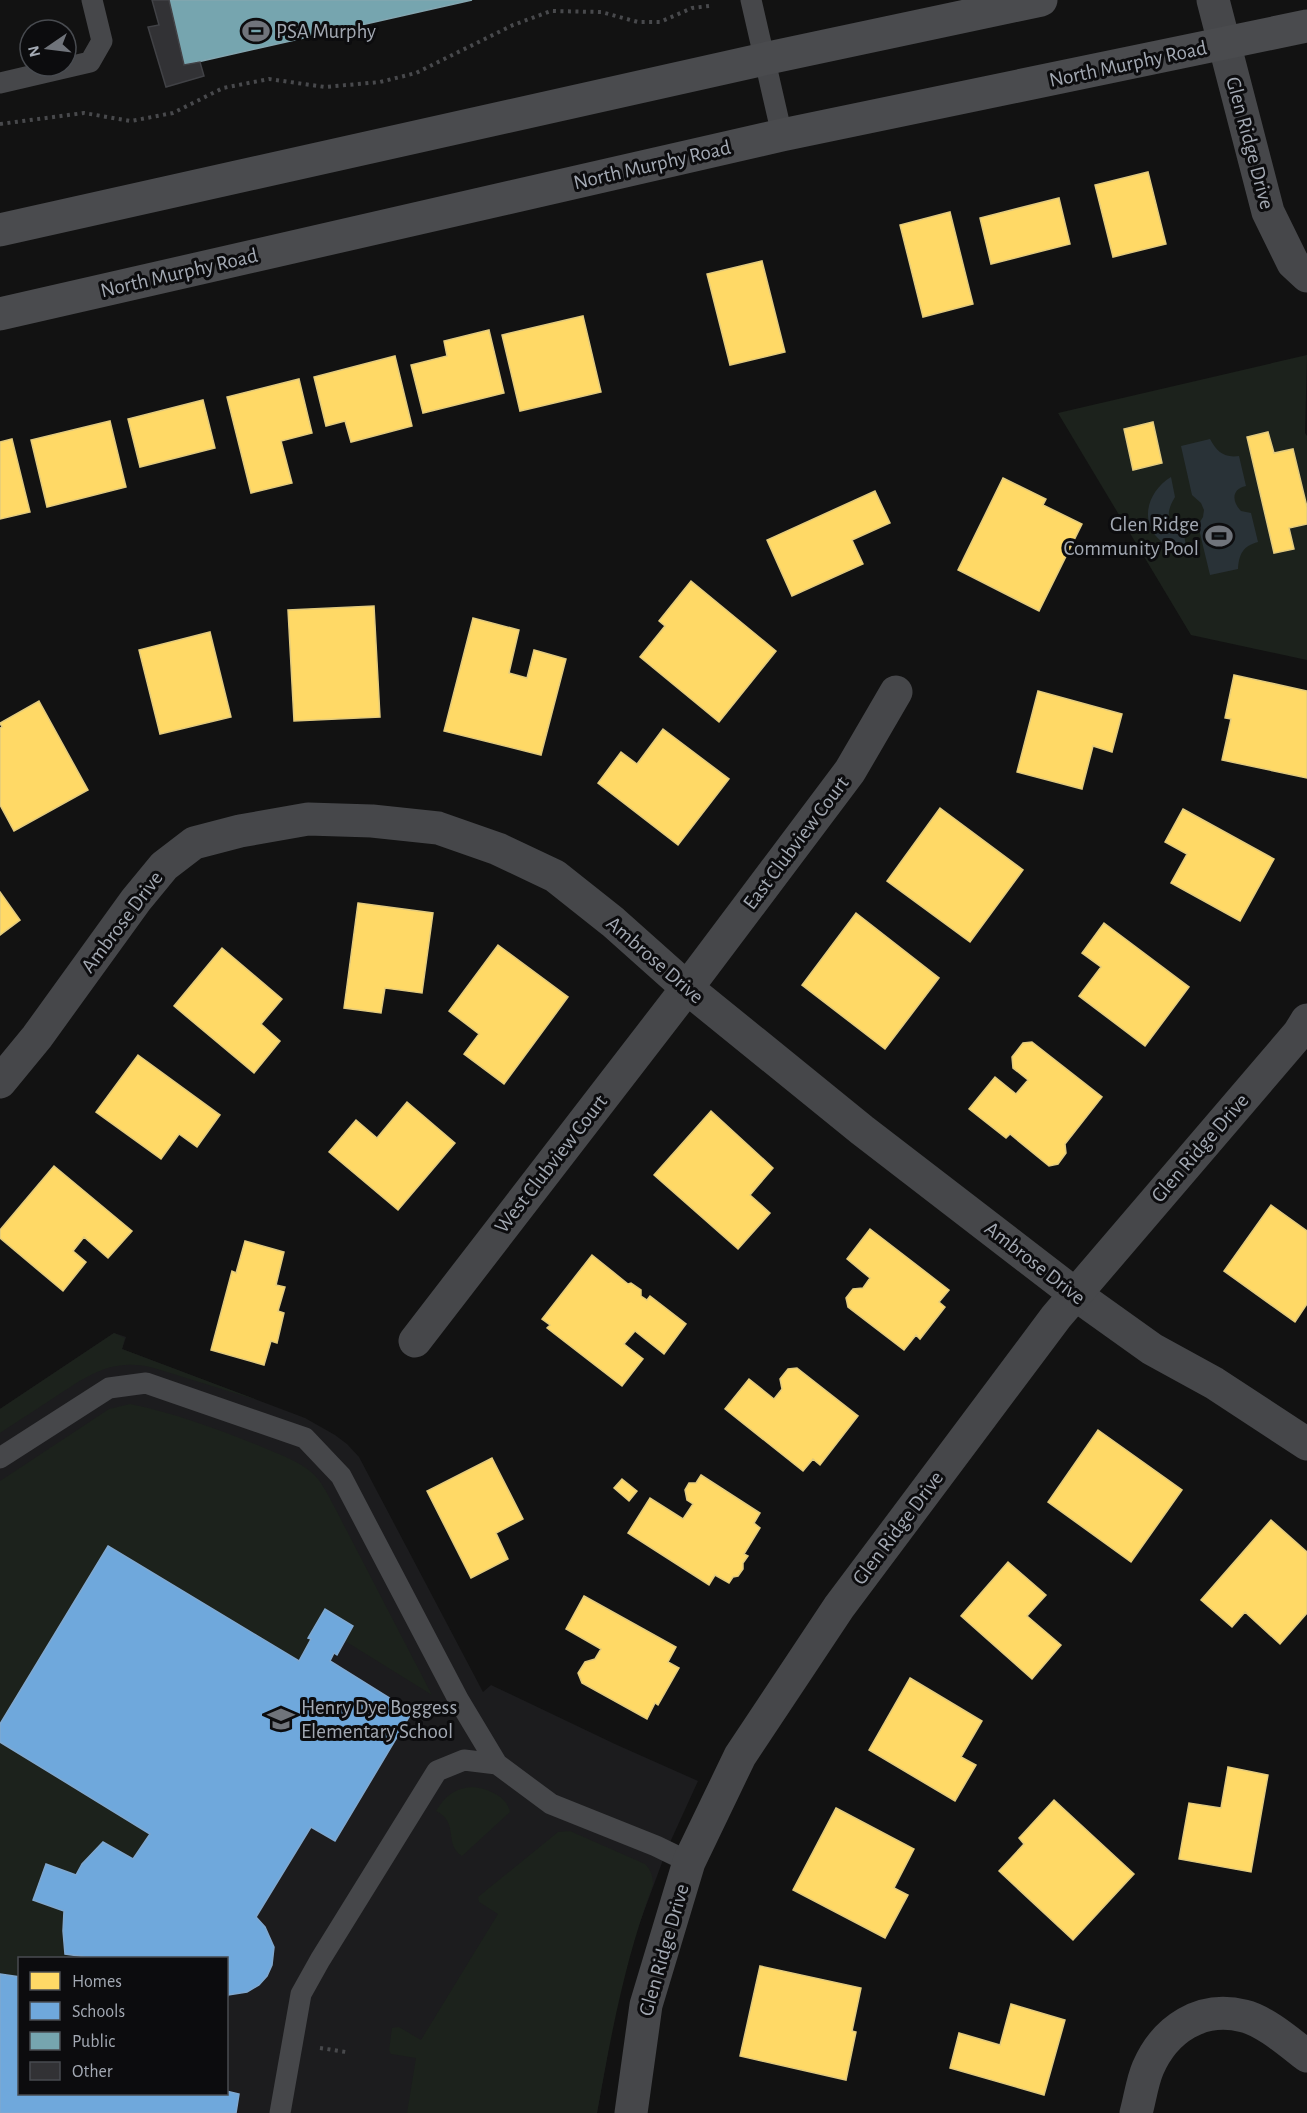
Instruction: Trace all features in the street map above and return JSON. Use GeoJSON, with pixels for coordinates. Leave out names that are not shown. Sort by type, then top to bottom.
{"type":"FeatureCollection","features":[{"type":"Feature","properties":{"kind":"main road"},"geometry":{"type":"LineString","coordinates":[[0,230],[764,59],[1041,0]]}},
{"type":"Feature","properties":{"kind":"main road","name":"North Murphy Road"},"geometry":{"type":"LineString","coordinates":[[0,314],[782,135],[1307,26]]}},
{"type":"Feature","properties":{"kind":"street","name":"Glen Ridge Drive"},"geometry":{"type":"LineString","coordinates":[[1213,0],[1268,213],[1293,263],[1307,276]]}},
{"type":"Feature","properties":{"kind":"street","name":"East Clubview Court"},"geometry":{"type":"LineString","coordinates":[[687,988],[850,771],[896,692]]}},
{"type":"Feature","properties":{"kind":"street","name":"Ambrose Drive"},"geometry":{"type":"LineString","coordinates":[[0,1082],[38,1037],[136,900],[164,866],[194,843],[240,831],[308,819],[372,820],[438,828],[498,849],[555,876],[614,922],[687,988],[862,1130],[1075,1294],[1152,1349],[1214,1383],[1307,1444]]}},
{"type":"Feature","properties":{"kind":"street","name":"West Clubview Court"},"geometry":{"type":"LineString","coordinates":[[415,1341],[687,988]]}},
{"type":"Feature","properties":{"kind":"street","name":"Glen Ridge Drive"},"geometry":{"type":"LineString","coordinates":[[631,2113],[646,2004],[689,1862],[740,1756],[838,1607],[1075,1294],[1299,1033],[1307,1020]]}},
{"type":"Feature","properties":{"kind":"street"},"geometry":{"type":"LineString","coordinates":[[1136,2113],[1147,2069],[1170,2033],[1188,2022],[1207,2015],[1246,2016],[1307,2056]]}},
{"type":"Feature","properties":{"kind":"lane"},"geometry":{"type":"LineString","coordinates":[[10,81],[90,62],[102,41],[92,0]]}},
{"type":"Feature","properties":{"kind":"lane"},"geometry":{"type":"LineString","coordinates":[[751,0],[782,135]]}},
{"type":"Feature","properties":{"kind":"lane"},"geometry":{"type":"LineString","coordinates":[[0,1458],[109,1388],[146,1383],[305,1438],[341,1476],[458,1699],[497,1764],[551,1804],[656,1846],[689,1862]]}},
{"type":"Feature","properties":{"kind":"lane"},"geometry":{"type":"LineString","coordinates":[[280,2113],[301,1994],[418,1801],[437,1771],[464,1760],[497,1764]]}},
{"type":"Feature","properties":{"kind":"path"},"geometry":{"type":"LineString","coordinates":[[0,124],[84,113],[131,121],[173,113],[223,88],[269,79],[326,87],[380,82],[416,73],[513,25],[551,11],[601,12],[638,21],[660,22],[692,8],[709,6]]}},
{"type":"Feature","properties":{"kind":"path"},"geometry":{"type":"LineString","coordinates":[[315,2048],[346,2052]]}},
{"type":"Feature","properties":{"kind":"shaded area","name":"Glen Ridge Community Pool"},"geometry":{"type":"Polygon","coordinates":[[[1307,355],[1305,433],[1307,436],[1307,660],[1191,635],[1058,413],[1307,355]]]}},
{"type":"Feature","properties":{"kind":"shaded area"},"geometry":{"type":"Polygon","coordinates":[[[1210,439],[1222,453],[1239,456],[1246,486],[1238,490],[1234,496],[1241,511],[1251,513],[1258,542],[1243,551],[1238,569],[1210,575],[1198,525],[1204,510],[1201,503],[1192,495],[1181,446],[1210,439]]]}},
{"type":"Feature","properties":{"kind":"shaded area"},"geometry":{"type":"Polygon","coordinates":[[[1171,477],[1175,497],[1169,516],[1173,524],[1183,530],[1187,551],[1161,541],[1154,533],[1148,516],[1156,490],[1171,477]]]}},
{"type":"Feature","properties":{"kind":"shaded area","name":"Henry Dye Boggess Elementary School"},"geometry":{"type":"Polygon","coordinates":[[[114,1333],[126,1337],[122,1349],[305,1418],[347,1444],[359,1457],[483,1692],[491,1685],[698,1781],[667,1849],[636,1933],[617,2002],[597,2113],[0,2113],[0,1409],[114,1333]]]}},
{"type":"Feature","properties":{"kind":"shaded area"},"geometry":{"type":"Polygon","coordinates":[[[114,1333],[125,1338],[122,1349],[257,1400],[154,1368],[126,1365],[90,1375],[0,1433],[0,1409],[114,1333]]]}},
{"type":"Feature","properties":{"kind":"shaded area"},"geometry":{"type":"Polygon","coordinates":[[[130,1404],[180,1417],[230,1434],[294,1461],[315,1476],[334,1506],[432,1695],[345,1641],[353,1626],[325,1609],[308,1637],[311,1639],[299,1661],[108,1546],[0,1724],[0,1481],[109,1409],[130,1404]]]}},
{"type":"Feature","properties":{"kind":"shaded area"},"geometry":{"type":"Polygon","coordinates":[[[0,1742],[150,1834],[133,1859],[103,1842],[82,1864],[76,1875],[45,1864],[33,1900],[64,1911],[65,1954],[87,1957],[18,1957],[18,1977],[0,1974],[0,1742]]]}},
{"type":"Feature","properties":{"kind":"shaded area"},"geometry":{"type":"Polygon","coordinates":[[[472,1787],[484,1789],[501,1797],[510,1812],[462,1856],[453,1846],[448,1821],[436,1811],[451,1794],[460,1789],[472,1787]]]}},
{"type":"Feature","properties":{"kind":"shaded area"},"geometry":{"type":"Polygon","coordinates":[[[570,1831],[645,1864],[653,1882],[634,1941],[620,1998],[597,2113],[407,2113],[416,2058],[391,2054],[389,2050],[392,2028],[399,2027],[421,2040],[498,1914],[479,1902],[478,1897],[558,1832],[570,1831]]]}},
{"type":"Feature","properties":{"kind":"building: Homes"},"geometry":{"type":"Polygon","coordinates":[[[1148,172],[1166,244],[1113,257],[1095,185],[1148,172]]]}},
{"type":"Feature","properties":{"kind":"building: Homes"},"geometry":{"type":"Polygon","coordinates":[[[1059,198],[1070,244],[991,264],[980,218],[1059,198]]]}},
{"type":"Feature","properties":{"kind":"building: Homes"},"geometry":{"type":"Polygon","coordinates":[[[950,212],[973,304],[923,317],[900,225],[950,212]]]}},
{"type":"Feature","properties":{"kind":"building: Homes"},"geometry":{"type":"Polygon","coordinates":[[[762,261],[785,352],[730,365],[707,274],[762,261]]]}},
{"type":"Feature","properties":{"kind":"building: Homes"},"geometry":{"type":"Polygon","coordinates":[[[583,316],[601,392],[520,411],[502,335],[583,316]]]}},
{"type":"Feature","properties":{"kind":"building: Homes"},"geometry":{"type":"Polygon","coordinates":[[[489,330],[504,393],[423,413],[411,365],[447,356],[444,341],[489,330]]]}},
{"type":"Feature","properties":{"kind":"building: Homes"},"geometry":{"type":"Polygon","coordinates":[[[395,356],[412,426],[351,442],[345,421],[326,426],[314,377],[395,356]]]}},
{"type":"Feature","properties":{"kind":"building: Homes"},"geometry":{"type":"Polygon","coordinates":[[[299,379],[312,433],[281,441],[292,483],[251,493],[227,397],[299,379]]]}},
{"type":"Feature","properties":{"kind":"building: Homes"},"geometry":{"type":"Polygon","coordinates":[[[203,400],[215,448],[140,467],[128,419],[203,400]]]}},
{"type":"Feature","properties":{"kind":"building: Homes"},"geometry":{"type":"Polygon","coordinates":[[[110,421],[126,487],[47,507],[31,440],[110,421]]]}},
{"type":"Feature","properties":{"kind":"building: Homes"},"geometry":{"type":"Polygon","coordinates":[[[1153,422],[1162,463],[1133,470],[1124,429],[1153,422]]]}},
{"type":"Feature","properties":{"kind":"building: Homes"},"geometry":{"type":"Polygon","coordinates":[[[1268,432],[1274,453],[1293,449],[1307,507],[1307,524],[1289,528],[1294,549],[1274,553],[1247,437],[1268,432]]]}},
{"type":"Feature","properties":{"kind":"building: Homes"},"geometry":{"type":"Polygon","coordinates":[[[12,439],[30,512],[0,519],[0,442],[12,439]]]}},
{"type":"Feature","properties":{"kind":"building: Homes"},"geometry":{"type":"Polygon","coordinates":[[[1003,478],[1046,499],[1043,505],[1082,524],[1039,611],[958,570],[1003,478]]]}},
{"type":"Feature","properties":{"kind":"building: Homes"},"geometry":{"type":"Polygon","coordinates":[[[875,491],[890,523],[852,540],[863,564],[792,596],[767,540],[875,491]]]}},
{"type":"Feature","properties":{"kind":"building: Homes"},"geometry":{"type":"Polygon","coordinates":[[[691,581],[776,651],[719,722],[640,657],[665,626],[659,621],[691,581]]]}},
{"type":"Feature","properties":{"kind":"building: Homes"},"geometry":{"type":"Polygon","coordinates":[[[374,606],[380,717],[294,721],[288,610],[374,606]]]}},
{"type":"Feature","properties":{"kind":"building: Homes"},"geometry":{"type":"Polygon","coordinates":[[[473,618],[519,630],[509,673],[527,678],[534,650],[566,659],[541,755],[444,731],[473,618]]]}},
{"type":"Feature","properties":{"kind":"building: Homes"},"geometry":{"type":"Polygon","coordinates":[[[210,632],[231,717],[160,734],[139,650],[210,632]]]}},
{"type":"Feature","properties":{"kind":"building: Homes"},"geometry":{"type":"Polygon","coordinates":[[[1234,675],[1307,691],[1307,778],[1222,760],[1231,719],[1225,718],[1234,675]]]}},
{"type":"Feature","properties":{"kind":"building: Homes"},"geometry":{"type":"Polygon","coordinates":[[[1038,691],[1122,714],[1112,752],[1093,746],[1082,789],[1017,772],[1038,691]]]}},
{"type":"Feature","properties":{"kind":"building: Homes"},"geometry":{"type":"Polygon","coordinates":[[[39,701],[88,790],[14,831],[0,805],[0,728],[2,727],[0,723],[39,701]]]}},
{"type":"Feature","properties":{"kind":"building: Homes"},"geometry":{"type":"Polygon","coordinates":[[[663,729],[729,779],[678,845],[598,783],[621,752],[637,764],[663,729]]]}},
{"type":"Feature","properties":{"kind":"building: Homes"},"geometry":{"type":"Polygon","coordinates":[[[940,808],[1023,870],[970,942],[887,881],[940,808]]]}},
{"type":"Feature","properties":{"kind":"building: Homes"},"geometry":{"type":"Polygon","coordinates":[[[1183,809],[1274,859],[1240,921],[1171,883],[1187,854],[1165,842],[1183,809]]]}},
{"type":"Feature","properties":{"kind":"building: Homes"},"geometry":{"type":"Polygon","coordinates":[[[0,892],[20,920],[0,935],[0,892]]]}},
{"type":"Feature","properties":{"kind":"building: Homes"},"geometry":{"type":"Polygon","coordinates":[[[358,903],[433,913],[422,993],[385,988],[381,1013],[344,1008],[358,903]]]}},
{"type":"Feature","properties":{"kind":"building: Homes"},"geometry":{"type":"Polygon","coordinates":[[[856,913],[939,978],[885,1049],[802,985],[856,913]]]}},
{"type":"Feature","properties":{"kind":"building: Homes"},"geometry":{"type":"Polygon","coordinates":[[[1104,923],[1189,987],[1145,1046],[1079,996],[1101,967],[1082,953],[1104,923]]]}},
{"type":"Feature","properties":{"kind":"building: Homes"},"geometry":{"type":"Polygon","coordinates":[[[498,945],[568,997],[504,1084],[464,1054],[479,1034],[449,1011],[498,945]]]}},
{"type":"Feature","properties":{"kind":"building: Homes"},"geometry":{"type":"Polygon","coordinates":[[[222,948],[282,999],[261,1024],[280,1041],[254,1073],[174,1006],[222,948]]]}},
{"type":"Feature","properties":{"kind":"building: Homes"},"geometry":{"type":"Polygon","coordinates":[[[1032,1042],[1102,1097],[1065,1144],[1066,1153],[1058,1164],[1049,1166],[1010,1134],[1006,1138],[969,1109],[995,1077],[1016,1094],[1028,1080],[1013,1068],[1012,1057],[1023,1043],[1032,1042]]]}},
{"type":"Feature","properties":{"kind":"building: Homes"},"geometry":{"type":"Polygon","coordinates":[[[138,1055],[220,1115],[197,1147],[179,1134],[161,1159],[96,1112],[138,1055]]]}},
{"type":"Feature","properties":{"kind":"building: Homes"},"geometry":{"type":"Polygon","coordinates":[[[407,1102],[455,1143],[398,1210],[329,1152],[356,1120],[377,1138],[407,1102]]]}},
{"type":"Feature","properties":{"kind":"building: Homes"},"geometry":{"type":"Polygon","coordinates":[[[711,1111],[773,1168],[750,1195],[770,1213],[738,1249],[654,1175],[711,1111]]]}},
{"type":"Feature","properties":{"kind":"building: Homes"},"geometry":{"type":"Polygon","coordinates":[[[54,1166],[132,1231],[108,1258],[84,1237],[73,1251],[86,1262],[63,1291],[0,1238],[0,1230],[54,1166]]]}},
{"type":"Feature","properties":{"kind":"building: Homes"},"geometry":{"type":"Polygon","coordinates":[[[1271,1205],[1307,1231],[1307,1304],[1295,1322],[1224,1271],[1271,1205]]]}},
{"type":"Feature","properties":{"kind":"building: Homes"},"geometry":{"type":"Polygon","coordinates":[[[870,1229],[949,1290],[939,1302],[945,1307],[920,1339],[916,1335],[904,1350],[848,1307],[846,1298],[853,1289],[863,1288],[870,1278],[847,1259],[870,1229]]]}},
{"type":"Feature","properties":{"kind":"building: Homes"},"geometry":{"type":"Polygon","coordinates":[[[245,1241],[284,1252],[276,1285],[285,1287],[278,1311],[284,1313],[277,1343],[271,1341],[264,1365],[211,1350],[232,1271],[236,1273],[245,1241]]]}},
{"type":"Feature","properties":{"kind":"building: Homes"},"geometry":{"type":"Polygon","coordinates":[[[592,1255],[628,1284],[631,1283],[641,1290],[641,1296],[647,1300],[650,1296],[686,1324],[664,1354],[635,1331],[624,1344],[643,1359],[622,1386],[547,1328],[550,1325],[542,1319],[592,1255]]]}},
{"type":"Feature","properties":{"kind":"building: Homes"},"geometry":{"type":"Polygon","coordinates":[[[797,1368],[858,1416],[820,1465],[813,1459],[803,1471],[725,1409],[749,1379],[774,1399],[782,1389],[780,1379],[788,1369],[797,1368]]]}},
{"type":"Feature","properties":{"kind":"building: Homes"},"geometry":{"type":"Polygon","coordinates":[[[1098,1430],[1182,1490],[1131,1562],[1048,1502],[1098,1430]]]}},
{"type":"Feature","properties":{"kind":"building: Homes"},"geometry":{"type":"Polygon","coordinates":[[[492,1458],[523,1519],[496,1533],[508,1559],[471,1578],[427,1491],[492,1458]]]}},
{"type":"Feature","properties":{"kind":"building: Homes"},"geometry":{"type":"Polygon","coordinates":[[[701,1475],[760,1513],[754,1523],[760,1528],[744,1554],[748,1556],[743,1563],[743,1569],[729,1583],[715,1575],[709,1585],[628,1533],[650,1498],[683,1519],[693,1504],[687,1500],[685,1490],[689,1483],[696,1483],[701,1475]]]}},
{"type":"Feature","properties":{"kind":"building: Homes"},"geometry":{"type":"Polygon","coordinates":[[[622,1479],[637,1491],[629,1501],[614,1488],[622,1479]]]}},
{"type":"Feature","properties":{"kind":"building: Homes"},"geometry":{"type":"Polygon","coordinates":[[[1271,1520],[1307,1552],[1307,1613],[1280,1644],[1245,1612],[1232,1627],[1201,1600],[1271,1520]]]}},
{"type":"Feature","properties":{"kind":"building: Homes"},"geometry":{"type":"Polygon","coordinates":[[[1008,1562],[1046,1595],[1027,1616],[1061,1645],[1032,1679],[961,1616],[1008,1562]]]}},
{"type":"Feature","properties":{"kind":"building: Homes"},"geometry":{"type":"Polygon","coordinates":[[[584,1596],[676,1647],[668,1662],[679,1668],[658,1705],[655,1703],[647,1719],[582,1683],[578,1673],[585,1662],[595,1659],[601,1649],[566,1629],[584,1596]]]}},
{"type":"Feature","properties":{"kind":"building: Homes"},"geometry":{"type":"Polygon","coordinates":[[[910,1678],[982,1721],[961,1757],[976,1765],[955,1801],[869,1750],[910,1678]]]}},
{"type":"Feature","properties":{"kind":"building: Homes"},"geometry":{"type":"Polygon","coordinates":[[[1228,1767],[1268,1775],[1251,1872],[1179,1859],[1189,1803],[1221,1808],[1228,1767]]]}},
{"type":"Feature","properties":{"kind":"building: Homes"},"geometry":{"type":"Polygon","coordinates":[[[1054,1800],[1134,1874],[1073,1940],[999,1871],[1024,1844],[1019,1838],[1054,1800]]]}},
{"type":"Feature","properties":{"kind":"building: Homes"},"geometry":{"type":"Polygon","coordinates":[[[836,1808],[914,1849],[894,1888],[908,1895],[885,1938],[793,1890],[836,1808]]]}},
{"type":"Feature","properties":{"kind":"building: Homes"},"geometry":{"type":"Polygon","coordinates":[[[760,1966],[861,1988],[852,2031],[856,2032],[846,2080],[740,2056],[760,1966]]]}},
{"type":"Feature","properties":{"kind":"building: Homes"},"geometry":{"type":"Polygon","coordinates":[[[1011,2004],[1065,2020],[1044,2095],[950,2068],[959,2033],[1000,2045],[1011,2004]]]}},
{"type":"Feature","properties":{"kind":"building: Schools"},"geometry":{"type":"Polygon","coordinates":[[[108,1546],[299,1661],[311,1639],[308,1638],[325,1609],[353,1626],[337,1655],[334,1653],[330,1661],[412,1712],[335,1841],[311,1827],[256,1917],[265,1927],[274,1947],[272,1965],[267,1976],[259,1985],[247,1992],[228,1995],[228,1957],[87,1957],[65,1954],[64,1911],[33,1900],[46,1864],[76,1875],[82,1864],[103,1842],[133,1859],[150,1834],[0,1742],[0,1724],[108,1546]]]}},
{"type":"Feature","properties":{"kind":"building: Schools"},"geometry":{"type":"Polygon","coordinates":[[[0,1974],[18,1977],[18,2095],[228,2095],[228,2091],[239,2094],[236,2113],[0,2113],[0,1974]]]}},
{"type":"Feature","properties":{"kind":"building: Public","name":"PSA Murphy"},"geometry":{"type":"Polygon","coordinates":[[[169,0],[472,0],[184,65],[169,0]]]}},
{"type":"Feature","properties":{"kind":"building: Other"},"geometry":{"type":"Polygon","coordinates":[[[152,0],[169,0],[184,65],[200,62],[204,76],[166,87],[148,27],[159,25],[152,0]]]}},
{"type":"Feature","properties":{"kind":"place","name":"PSA Murphy"},"geometry":{"type":"Point","coordinates":[256,31]}},
{"type":"Feature","properties":{"kind":"place","name":"Glen Ridge Community Pool"},"geometry":{"type":"Point","coordinates":[1219,536]}},
{"type":"Feature","properties":{"kind":"place","name":"Henry Dye Boggess Elementary School"},"geometry":{"type":"Point","coordinates":[281,1719]}}]}
